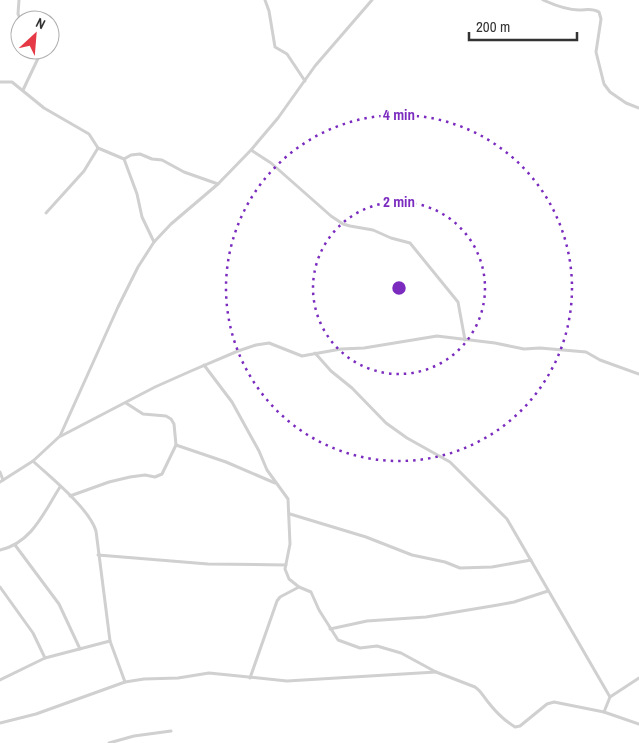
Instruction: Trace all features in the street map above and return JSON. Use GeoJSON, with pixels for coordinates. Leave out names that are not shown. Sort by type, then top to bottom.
{"type":"FeatureCollection","features":[{"type":"Feature","properties":{"kind":"street"},"geometry":{"type":"LineString","coordinates":[[264,0],[269,11],[275,47],[287,54],[305,81]]}},
{"type":"Feature","properties":{"kind":"street"},"geometry":{"type":"LineString","coordinates":[[60,436],[118,307],[138,267],[154,242],[171,224],[218,184],[251,150],[278,118],[315,66],[372,0]]}},
{"type":"Feature","properties":{"kind":"street"},"geometry":{"type":"LineString","coordinates":[[543,0],[563,8],[576,10],[592,9],[599,12],[601,19],[596,52],[604,84],[610,92],[626,103],[639,108]]}},
{"type":"Feature","properties":{"kind":"street"},"geometry":{"type":"LineString","coordinates":[[23,90],[37,60]]}},
{"type":"Feature","properties":{"kind":"street"},"geometry":{"type":"LineString","coordinates":[[0,82],[12,82],[44,108],[83,129],[89,134],[98,148],[124,159],[137,194],[142,217],[154,242]]}},
{"type":"Feature","properties":{"kind":"street"},"geometry":{"type":"LineString","coordinates":[[46,213],[84,171],[98,148]]}},
{"type":"Feature","properties":{"kind":"street"},"geometry":{"type":"LineString","coordinates":[[251,150],[278,169],[331,216],[346,225],[373,230],[390,238],[410,243],[458,302],[465,340]]}},
{"type":"Feature","properties":{"kind":"street"},"geometry":{"type":"LineString","coordinates":[[124,159],[131,155],[140,154],[152,159],[162,160],[184,172],[218,184]]}},
{"type":"Feature","properties":{"kind":"street"},"geometry":{"type":"LineString","coordinates":[[0,472],[2,481],[33,461],[60,436],[155,387],[238,351],[269,343],[302,356],[438,336],[495,343],[524,349],[540,348],[586,352],[600,360],[639,374]]}},
{"type":"Feature","properties":{"kind":"street"},"geometry":{"type":"LineString","coordinates":[[315,353],[331,371],[352,388],[386,423],[407,438],[456,467],[507,519],[610,697]]}},
{"type":"Feature","properties":{"kind":"street"},"geometry":{"type":"LineString","coordinates":[[204,365],[234,406],[259,451],[266,470],[288,499],[290,544],[285,569],[289,579],[299,587],[311,592],[319,610],[338,640],[357,648],[382,647],[401,653],[436,672],[479,690],[488,703],[515,727],[520,726],[547,704],[554,702],[604,712],[639,724]]}},
{"type":"Feature","properties":{"kind":"street"},"geometry":{"type":"LineString","coordinates":[[70,496],[109,482],[130,477],[159,476],[162,474],[176,445],[175,428],[171,419],[166,416],[143,414],[126,403]]}},
{"type":"Feature","properties":{"kind":"street"},"geometry":{"type":"LineString","coordinates":[[176,445],[226,462],[276,484]]}},
{"type":"Feature","properties":{"kind":"street"},"geometry":{"type":"LineString","coordinates":[[33,461],[70,496],[93,523],[110,641],[125,682]]}},
{"type":"Feature","properties":{"kind":"street"},"geometry":{"type":"LineString","coordinates":[[0,550],[25,539],[60,487]]}},
{"type":"Feature","properties":{"kind":"street"},"geometry":{"type":"LineString","coordinates":[[290,514],[366,537],[412,555],[445,562],[460,568],[492,567],[531,560]]}},
{"type":"Feature","properties":{"kind":"street"},"geometry":{"type":"LineString","coordinates":[[15,545],[59,604],[80,649]]}},
{"type":"Feature","properties":{"kind":"street"},"geometry":{"type":"LineString","coordinates":[[98,555],[208,564],[286,565]]}},
{"type":"Feature","properties":{"kind":"street"},"geometry":{"type":"LineString","coordinates":[[0,587],[33,633],[45,658]]}},
{"type":"Feature","properties":{"kind":"street"},"geometry":{"type":"LineString","coordinates":[[250,678],[277,601],[280,597],[299,587]]}},
{"type":"Feature","properties":{"kind":"street"},"geometry":{"type":"LineString","coordinates":[[330,628],[368,621],[426,617],[498,605],[522,600],[548,591]]}},
{"type":"Feature","properties":{"kind":"street"},"geometry":{"type":"LineString","coordinates":[[0,680],[45,658],[110,641]]}},
{"type":"Feature","properties":{"kind":"street"},"geometry":{"type":"LineString","coordinates":[[0,723],[36,714],[125,682],[158,678],[178,678],[210,673],[287,681],[436,672]]}},
{"type":"Feature","properties":{"kind":"street"},"geometry":{"type":"LineString","coordinates":[[604,712],[610,697],[639,678]]}},
{"type":"Feature","properties":{"kind":"street"},"geometry":{"type":"LineString","coordinates":[[109,743],[134,736],[172,731]]}}]}
